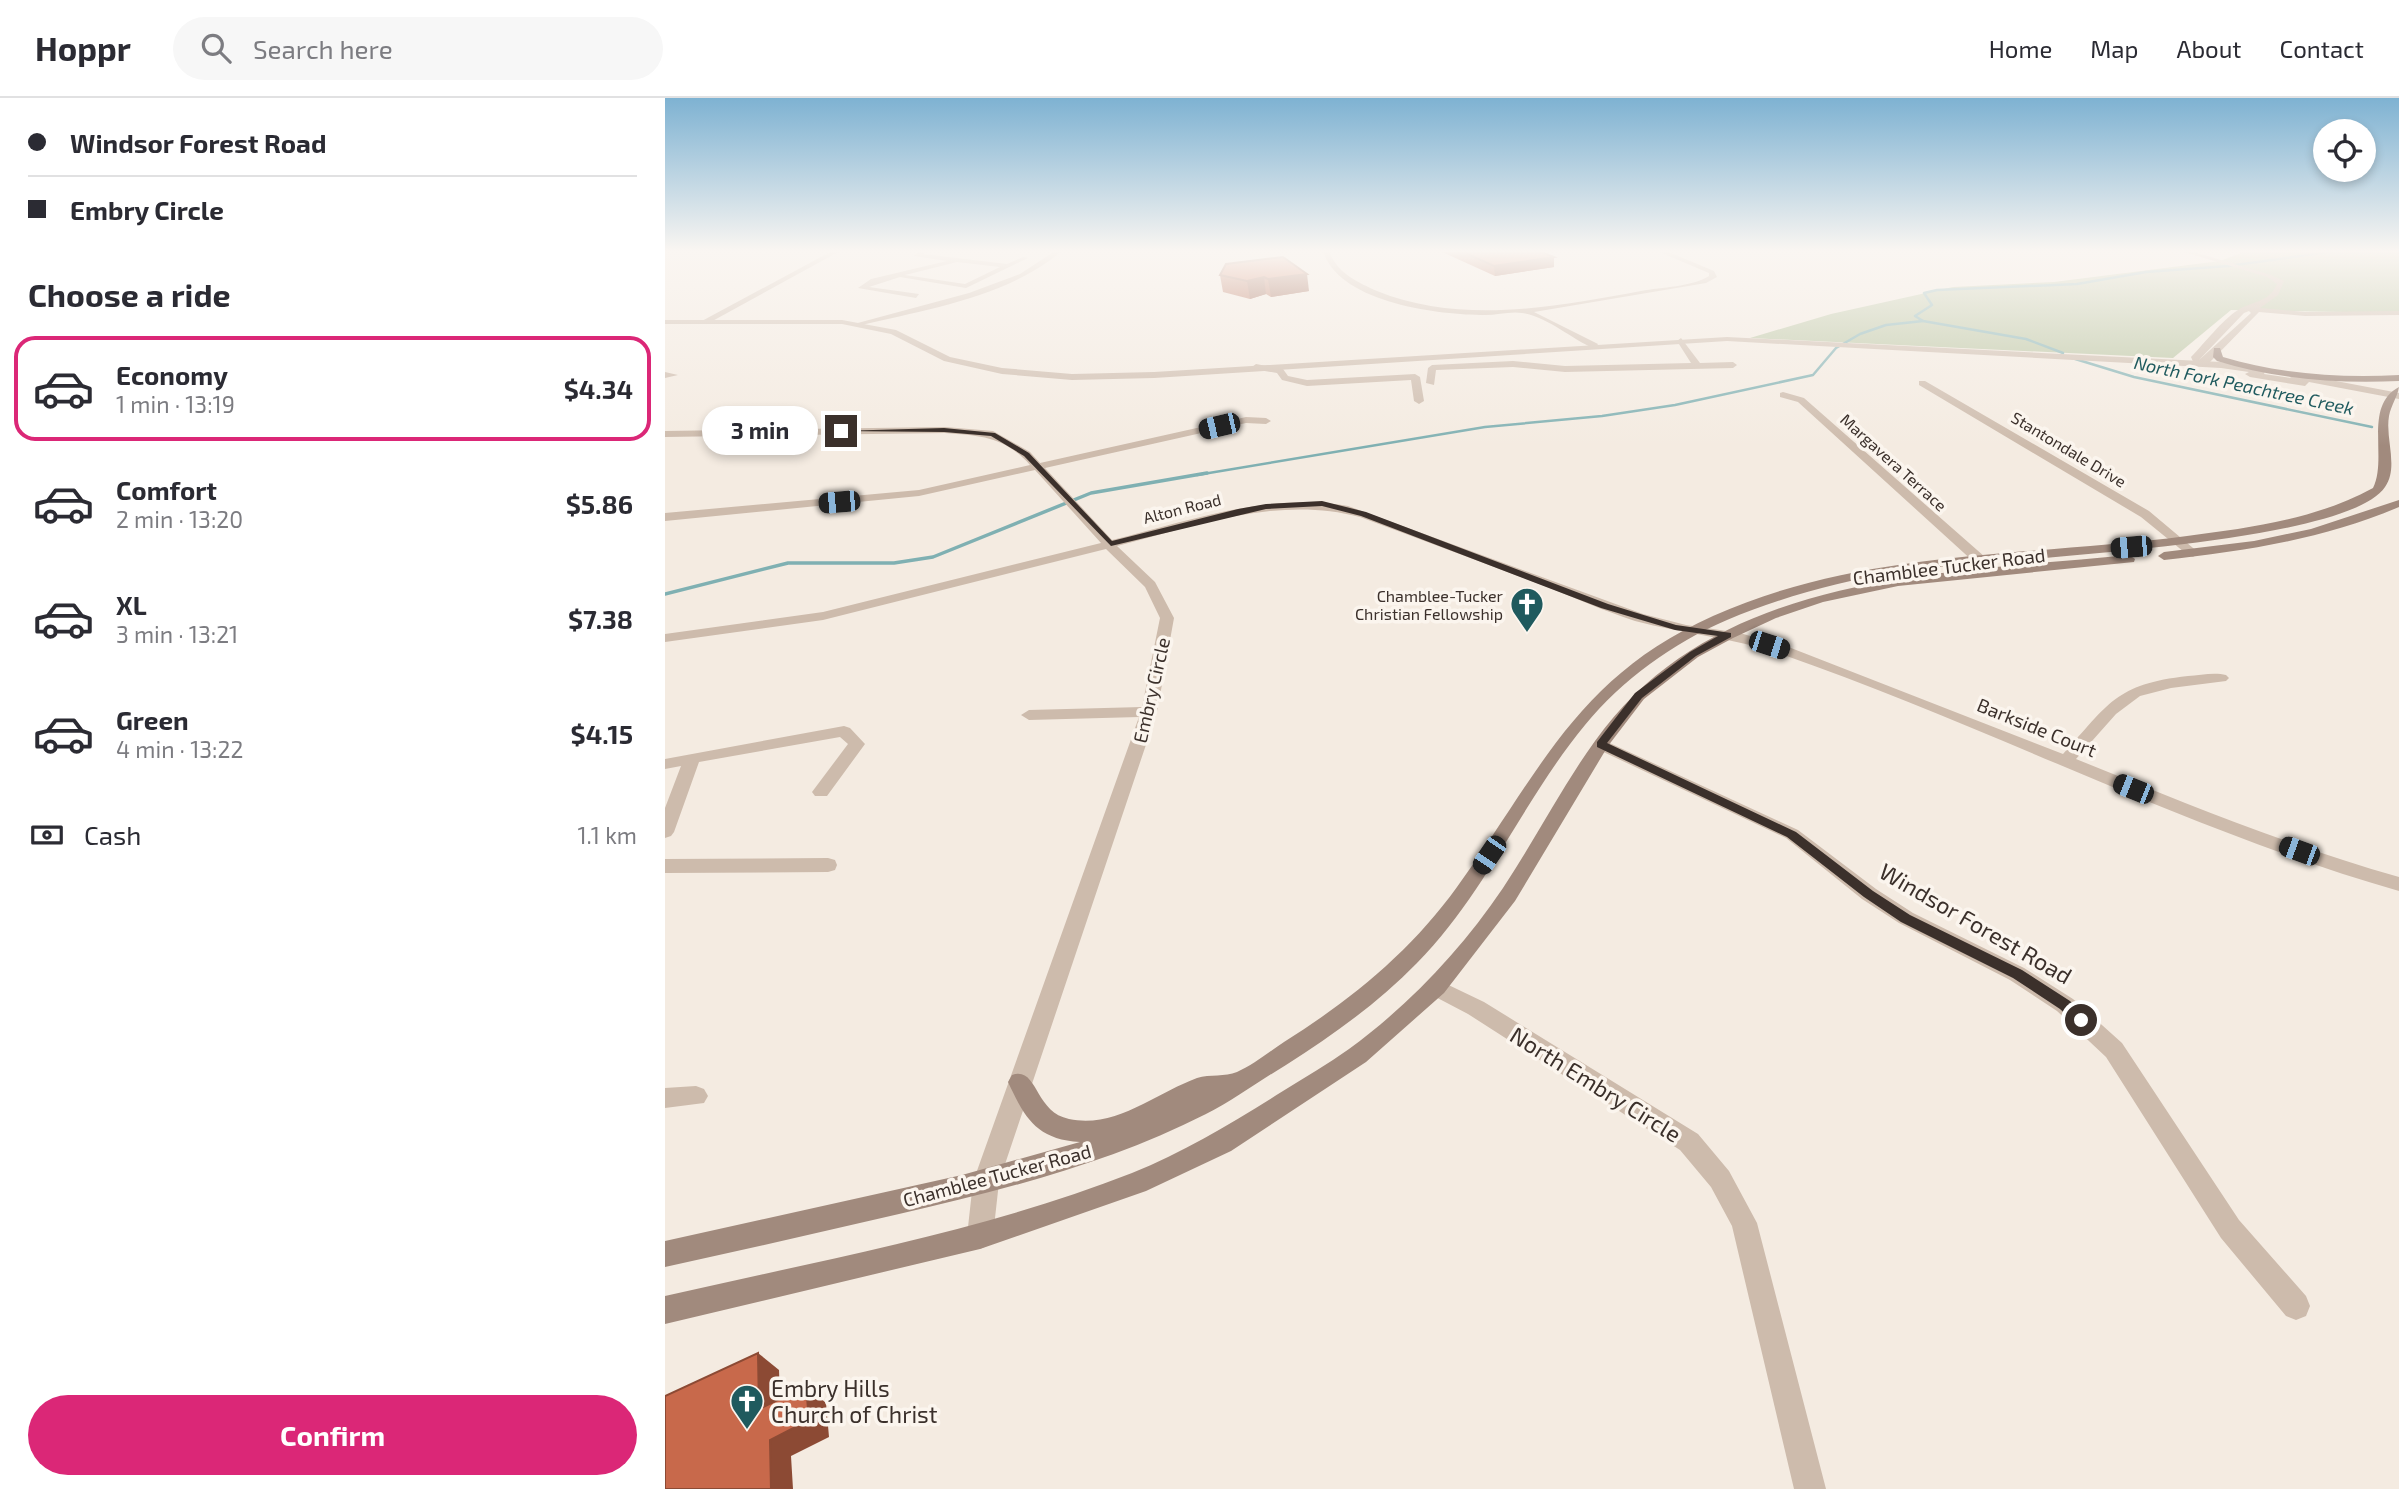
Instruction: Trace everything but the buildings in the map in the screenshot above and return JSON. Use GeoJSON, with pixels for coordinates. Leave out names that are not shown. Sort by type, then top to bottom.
{"type":"FeatureCollection","features":[{"type":"Feature","properties":{"kind":"main road"},"geometry":{"type":"LineString","coordinates":[[2217,350],[2217,357],[2220,359],[2269,370],[2349,379],[2399,378]]}},
{"type":"Feature","properties":{"kind":"main road","name":"Chamblee Tucker Road"},"geometry":{"type":"LineString","coordinates":[[665,1254],[986,1182],[1085,1154],[1202,1105],[1328,1027],[1381,984],[1421,946],[1459,901],[1578,723],[1609,690],[1636,668],[1696,631],[1753,604],[1833,580],[1907,567],[2181,542],[2310,517],[2355,502],[2382,488],[2397,467],[2398,453],[2388,411],[2397,393]]}},
{"type":"Feature","properties":{"kind":"main road","name":"Chamblee Tucker Road"},"geometry":{"type":"LineString","coordinates":[[665,1310],[981,1236],[1137,1183],[1222,1143],[1358,1055],[1436,987],[1508,896],[1601,744],[1639,695],[1693,654],[1728,635],[1771,615],[1819,599],[1898,582],[2193,553],[2283,538],[2370,515],[2399,503]]}},
{"type":"Feature","properties":{"kind":"main road"},"geometry":{"type":"LineString","coordinates":[[1020,1082],[1030,1103],[1045,1121],[1068,1131],[1095,1131],[1122,1123],[1155,1111],[1208,1084],[1235,1084]]}},
{"type":"Feature","properties":{"kind":"street"},"geometry":{"type":"LineString","coordinates":[[704,322],[715,316]]}},
{"type":"Feature","properties":{"kind":"street"},"geometry":{"type":"LineString","coordinates":[[858,324],[891,316]]}},
{"type":"Feature","properties":{"kind":"street"},"geometry":{"type":"LineString","coordinates":[[1536,316],[1595,346]]}},
{"type":"Feature","properties":{"kind":"street"},"geometry":{"type":"LineString","coordinates":[[2236,316],[2194,359],[2198,364],[2335,388],[2397,393]]}},
{"type":"Feature","properties":{"kind":"street"},"geometry":{"type":"LineString","coordinates":[[2198,364],[2207,360],[2253,316]]}},
{"type":"Feature","properties":{"kind":"street"},"geometry":{"type":"LineString","coordinates":[[665,323],[823,320],[858,324],[893,332],[947,359],[1010,372],[1107,377],[1313,364],[1511,361],[1565,369],[1733,365]]}},
{"type":"Feature","properties":{"kind":"street"},"geometry":{"type":"LineString","coordinates":[[1431,383],[1432,368],[1511,361],[1595,346],[1758,340],[2198,364],[2268,372],[2397,393]]}},
{"type":"Feature","properties":{"kind":"street"},"geometry":{"type":"LineString","coordinates":[[1681,341],[1697,365]]}},
{"type":"Feature","properties":{"kind":"street"},"geometry":{"type":"LineString","coordinates":[[1626,356],[1633,379]]}},
{"type":"Feature","properties":{"kind":"street"},"geometry":{"type":"LineString","coordinates":[[1289,375],[1313,364]]}},
{"type":"Feature","properties":{"kind":"street"},"geometry":{"type":"LineString","coordinates":[[1656,366],[1662,378]]}},
{"type":"Feature","properties":{"kind":"street"},"geometry":{"type":"LineString","coordinates":[[1256,368],[1289,375],[1307,383],[1415,377],[1419,401]]}},
{"type":"Feature","properties":{"kind":"street","name":"Stantondale Drive"},"geometry":{"type":"LineString","coordinates":[[1922,383],[2144,514],[2193,553]]}},
{"type":"Feature","properties":{"kind":"street"},"geometry":{"type":"LineString","coordinates":[[2335,388],[2368,399],[2388,411]]}},
{"type":"Feature","properties":{"kind":"street","name":"Margavera Terrace"},"geometry":{"type":"LineString","coordinates":[[1783,395],[1801,400],[1980,560]]}},
{"type":"Feature","properties":{"kind":"street"},"geometry":{"type":"LineString","coordinates":[[665,517],[919,493],[1246,420],[1266,421]]}},
{"type":"Feature","properties":{"kind":"street","name":"Embry Circle"},"geometry":{"type":"LineString","coordinates":[[665,434],[891,430],[993,434],[1008,441],[1039,468],[1150,585],[1167,618],[1149,712],[986,1182],[981,1236]]}},
{"type":"Feature","properties":{"kind":"street","name":"Alton Road"},"geometry":{"type":"LineString","coordinates":[[665,638],[823,616],[1238,512],[1266,506],[1322,503],[1364,514],[1605,606],[1696,631]]}},
{"type":"Feature","properties":{"kind":"street","name":"Barkside Court"},"geometry":{"type":"LineString","coordinates":[[1696,631],[1728,635],[1786,651],[1944,711],[2155,798],[2346,869],[2399,884]]}},
{"type":"Feature","properties":{"kind":"street"},"geometry":{"type":"LineString","coordinates":[[2065,761],[2125,698],[2168,685],[2221,678]]}},
{"type":"Feature","properties":{"kind":"street"},"geometry":{"type":"LineString","coordinates":[[1029,715],[1149,712]]}},
{"type":"Feature","properties":{"kind":"street"},"geometry":{"type":"LineString","coordinates":[[665,764],[844,731],[857,744],[821,792]]}},
{"type":"Feature","properties":{"kind":"street","name":"Windsor Forest Road"},"geometry":{"type":"LineString","coordinates":[[1601,744],[1792,834],[1868,894],[1906,918],[2017,974],[2065,1005],[2114,1050],[2230,1229],[2296,1306]]}},
{"type":"Feature","properties":{"kind":"street"},"geometry":{"type":"LineString","coordinates":[[665,832],[692,758]]}},
{"type":"Feature","properties":{"kind":"street"},"geometry":{"type":"LineString","coordinates":[[665,866],[828,865]]}},
{"type":"Feature","properties":{"kind":"street","name":"North Embry Circle"},"geometry":{"type":"LineString","coordinates":[[1436,987],[1476,1007],[1689,1142],[1720,1179],[1744,1223],[1809,1489]]}},
{"type":"Feature","properties":{"kind":"street"},"geometry":{"type":"LineString","coordinates":[[665,1098],[696,1096]]}},
{"type":"Feature","properties":{"kind":"green space"},"geometry":{"type":"Polygon","coordinates":[[[1825,316],[2224,316],[2173,358],[1750,338],[1825,316]]]}},
{"type":"Feature","properties":{"kind":"waterway","name":"North Fork Peachtree Creek"},"geometry":{"type":"LineString","coordinates":[[1915,316],[1923,321]]}},
{"type":"Feature","properties":{"kind":"waterway"},"geometry":{"type":"LineString","coordinates":[[1197,475],[1485,427],[1602,416],[1675,405],[1813,375],[1836,348],[1860,334],[1886,325],[1923,321]]}},
{"type":"Feature","properties":{"kind":"waterway","name":"North Fork Peachtree Creek"},"geometry":{"type":"LineString","coordinates":[[1923,321],[2026,339],[2063,353]]}},
{"type":"Feature","properties":{"kind":"waterway","name":"North Fork Peachtree Creek"},"geometry":{"type":"LineString","coordinates":[[2072,358],[2134,377],[2372,427]]}},
{"type":"Feature","properties":{"kind":"waterway"},"geometry":{"type":"LineString","coordinates":[[665,594],[788,563],[894,563],[933,557],[1091,493],[1207,473]]}},
{"type":"Feature","properties":{"kind":"place","name":"Chamblee-Tucker Christian Fellowship"},"geometry":{"type":"Point","coordinates":[1527,634]}},
{"type":"Feature","properties":{"kind":"place","name":"Embry Hills Church of Christ"},"geometry":{"type":"Point","coordinates":[747,1431]}},
{"type":"Feature","properties":{"kind":"route"},"geometry":{"type":"LineString","coordinates":[[841,431],[944,430],[993,434],[1026,454],[1111,544],[1266,506],[1322,503],[1364,514],[1605,606],[1675,627],[1728,635],[1693,654],[1639,695],[1601,744],[1792,834],[1868,894],[1906,918],[2017,974],[2065,1005],[2081,1020]]}}]}
